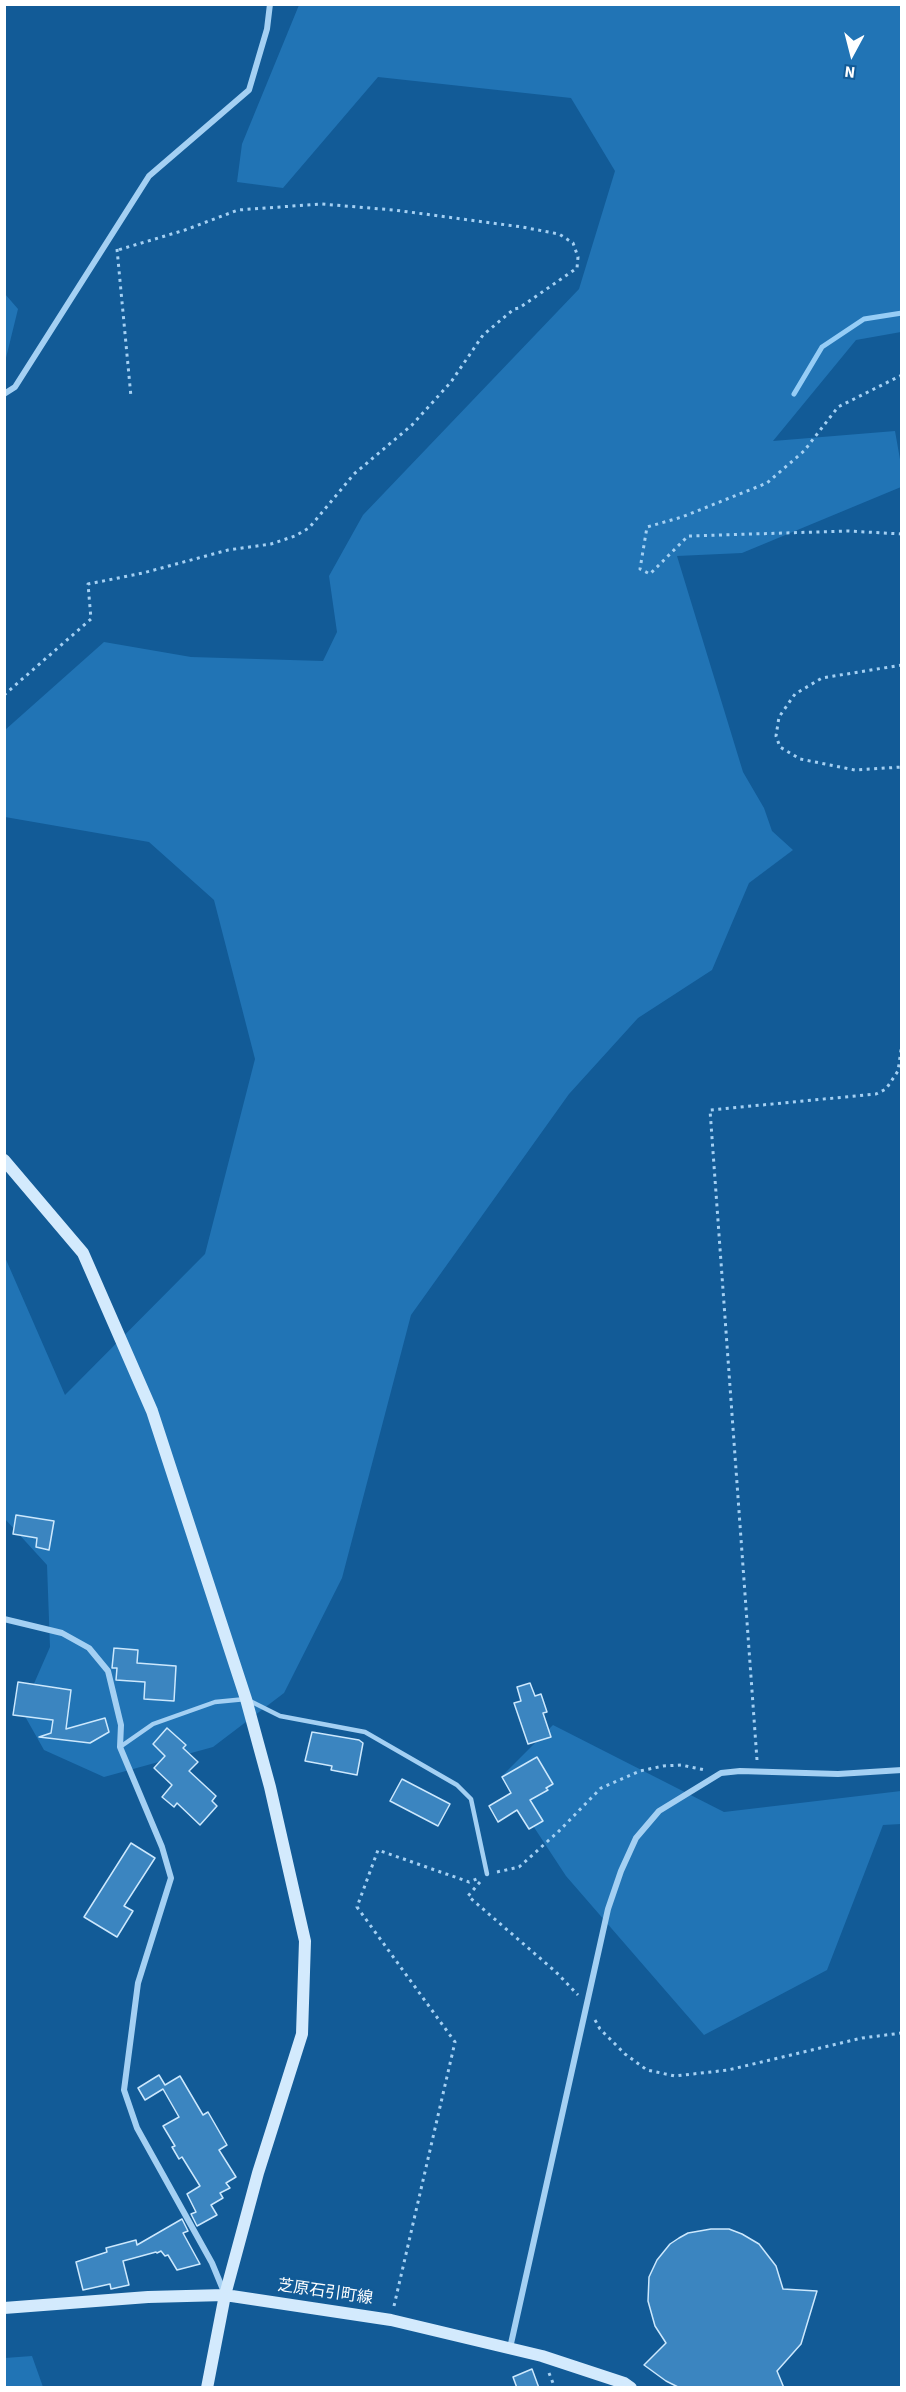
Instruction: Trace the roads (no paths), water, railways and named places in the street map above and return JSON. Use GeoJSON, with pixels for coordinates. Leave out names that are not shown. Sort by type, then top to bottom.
{"type":"FeatureCollection","features":[{"type":"Feature","properties":{"kind":"street"},"geometry":{"type":"LineString","coordinates":[[4,394],[15,387],[149,176],[249,90],[267,29],[270,4]]}},
{"type":"Feature","properties":{"kind":"street"},"geometry":{"type":"LineString","coordinates":[[4,1160],[83,1253],[152,1411],[246,1699],[278,1820],[305,1941],[302,2034],[258,2173],[225,2295],[207,2388]]}},
{"type":"Feature","properties":{"kind":"street"},"geometry":{"type":"LineString","coordinates":[[4,1619],[62,1633],[89,1648],[108,1671],[121,1725],[120,1747],[158,1836],[171,1878],[138,1983],[124,2090],[137,2128],[212,2263],[225,2295]]}},
{"type":"Feature","properties":{"kind":"street"},"geometry":{"type":"LineString","coordinates":[[510,2348],[608,1909],[621,1871],[636,1838],[659,1811],[722,1773],[758,1771],[838,1774],[902,1770]]}},
{"type":"Feature","properties":{"kind":"street","name":"芝原石引町線"},"geometry":{"type":"LineString","coordinates":[[4,2308],[148,2296],[225,2295],[391,2320],[510,2348],[624,2382],[631,2388]]}},
{"type":"Feature","properties":{"kind":"lane"},"geometry":{"type":"LineString","coordinates":[[120,1747],[153,1724],[215,1702],[246,1699],[280,1716],[365,1732],[457,1785],[471,1799],[488,1874]]}},
{"type":"Feature","properties":{"kind":"waterway"},"geometry":{"type":"LineString","coordinates":[[794,394],[822,347],[864,319],[902,313]]}}]}
